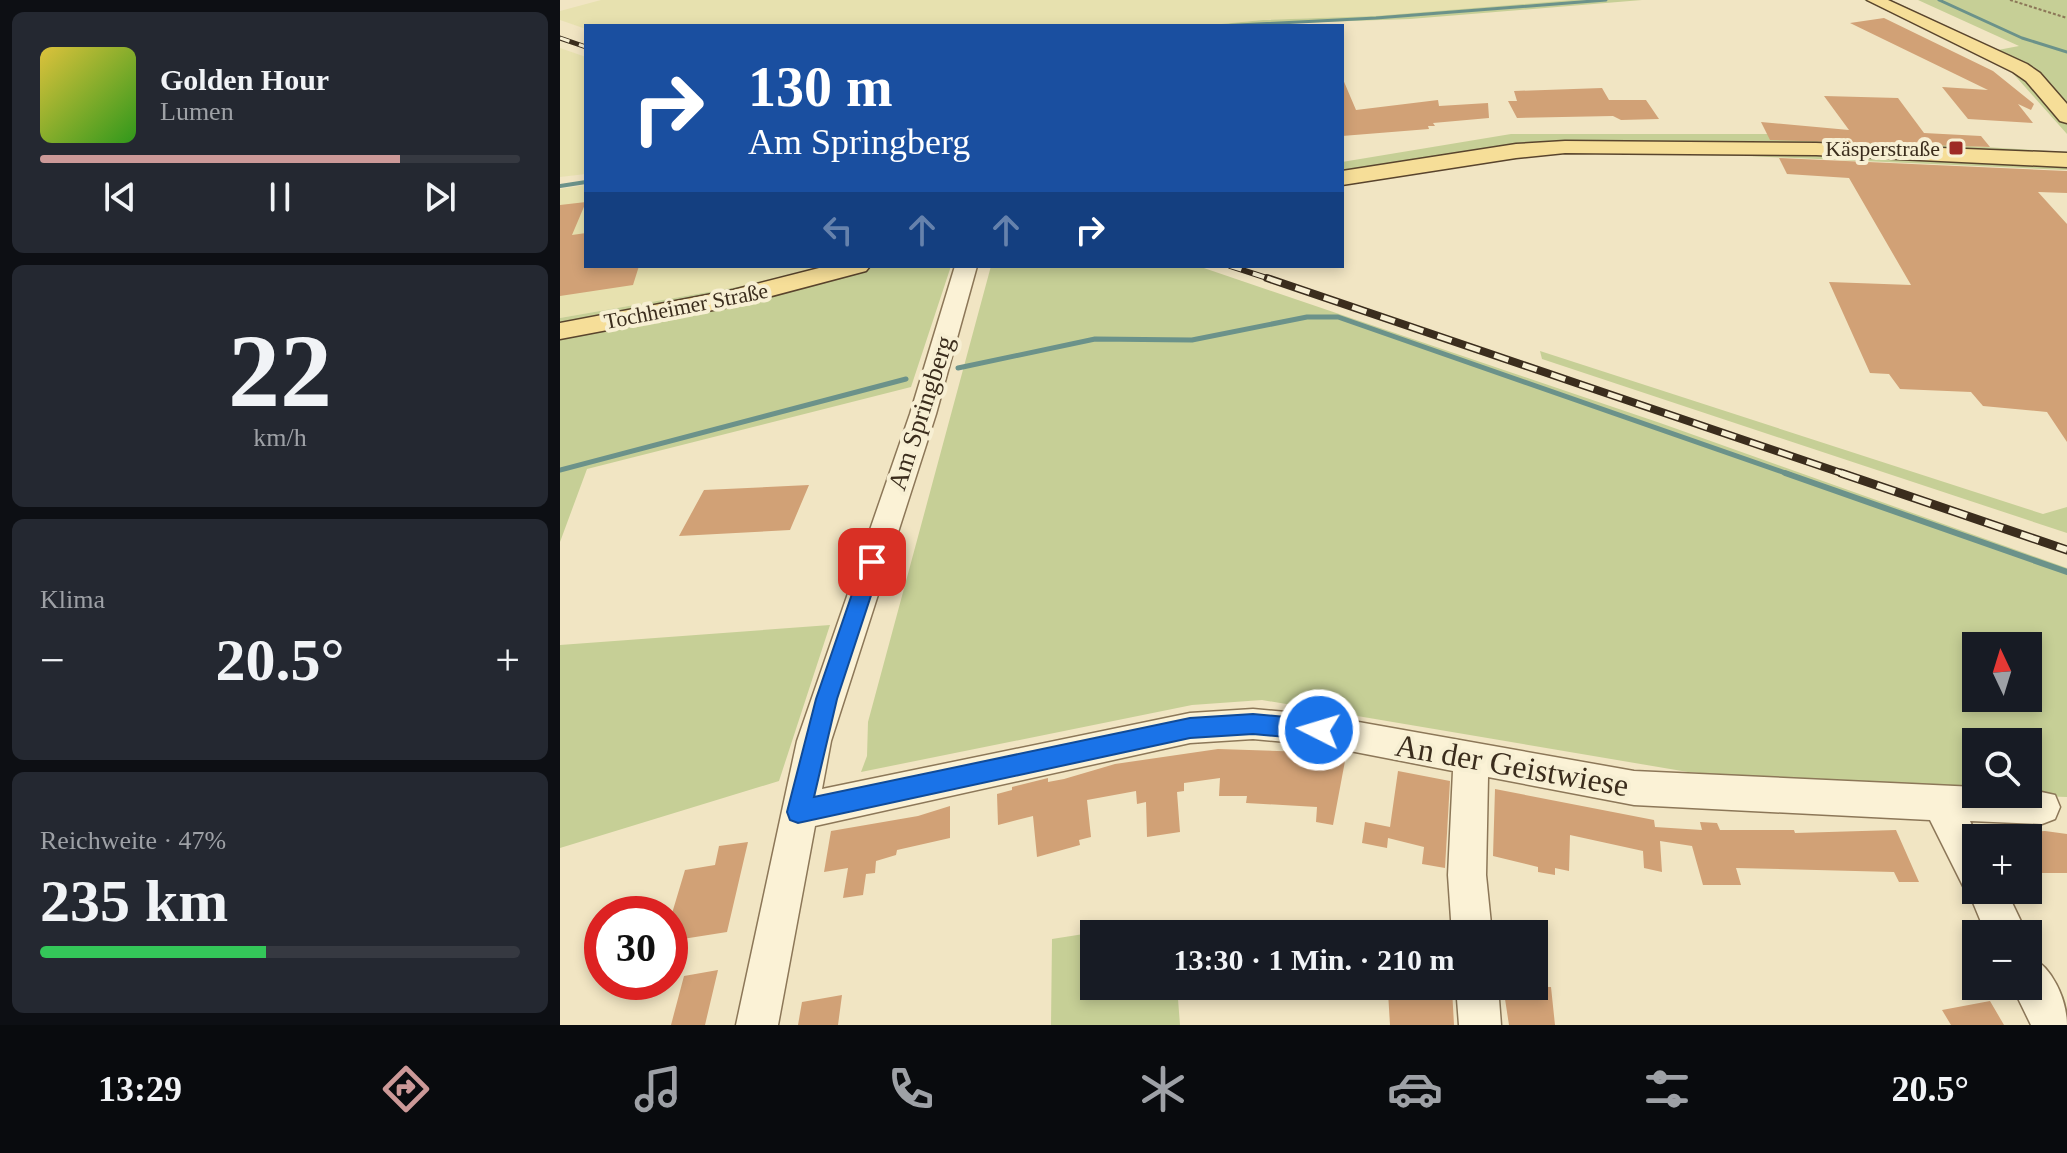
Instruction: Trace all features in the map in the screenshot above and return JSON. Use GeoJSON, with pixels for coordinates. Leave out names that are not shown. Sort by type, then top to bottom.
{"type":"FeatureCollection","features":[{"type":"Feature","properties":{"kind":"main road"},"geometry":{"type":"LineString","coordinates":[[1875,0],[2020,68],[2033,77],[2067,117]]}},
{"type":"Feature","properties":{"kind":"main road"},"geometry":{"type":"LineString","coordinates":[[1344,178],[1516,151],[1565,147],[1816,149],[2067,160]]}},
{"type":"Feature","properties":{"kind":"main road","name":"Tochheimer Straße"},"geometry":{"type":"LineString","coordinates":[[560,331],[720,301],[849,268]]}},
{"type":"Feature","properties":{"kind":"street","name":"Am Springberg"},"geometry":{"type":"LineString","coordinates":[[757,1025],[798,812],[827,699],[923,414],[965,268]]}},
{"type":"Feature","properties":{"kind":"street","name":"An der Geistwiese"},"geometry":{"type":"LineString","coordinates":[[798,812],[1190,728],[1253,724],[1319,730],[1648,789],[1962,804]]}},
{"type":"Feature","properties":{"kind":"street"},"geometry":{"type":"LineString","coordinates":[[1471,757],[1467,875],[1471,920]]}},
{"type":"Feature","properties":{"kind":"street"},"geometry":{"type":"LineString","coordinates":[[1941,803],[1962,845]]}},
{"type":"Feature","properties":{"kind":"street"},"geometry":{"type":"LineString","coordinates":[[1478,1000],[1480,1025]]}},
{"type":"Feature","properties":{"kind":"street"},"geometry":{"type":"LineString","coordinates":[[2040,1000],[2053,1025]]}},
{"type":"Feature","properties":{"kind":"path"},"geometry":{"type":"LineString","coordinates":[[2012,0],[2067,18]]}},
{"type":"Feature","properties":{"kind":"shaded area"},"geometry":{"type":"Polygon","coordinates":[[[601,0],[1572,0],[1375,16],[1221,24],[584,24],[584,28],[560,20],[560,11],[601,0]]]}},
{"type":"Feature","properties":{"kind":"shaded area"},"geometry":{"type":"Polygon","coordinates":[[[560,48],[584,56],[584,174],[560,177],[560,48]]]}},
{"type":"Feature","properties":{"kind":"shaded area"},"geometry":{"type":"Polygon","coordinates":[[[584,185],[584,268],[832,268],[560,318],[560,189],[584,185]]]}},
{"type":"Feature","properties":{"kind":"green space"},"geometry":{"type":"Polygon","coordinates":[[[1572,0],[1642,0],[1410,19],[1221,24],[1375,16],[1572,0]]]}},
{"type":"Feature","properties":{"kind":"green space"},"geometry":{"type":"Polygon","coordinates":[[[1864,0],[1891,0],[1998,50],[2019,46],[1918,0],[2067,0],[2067,134],[2009,69],[1864,0]]]}},
{"type":"Feature","properties":{"kind":"green space"},"geometry":{"type":"Polygon","coordinates":[[[1511,134],[1768,134],[2067,152],[2067,170],[1747,156],[1560,153],[1344,184],[1344,162],[1511,134]]]}},
{"type":"Feature","properties":{"kind":"green space"},"geometry":{"type":"Polygon","coordinates":[[[832,268],[950,268],[911,387],[587,469],[560,542],[560,318],[832,268]]]}},
{"type":"Feature","properties":{"kind":"green space"},"geometry":{"type":"Polygon","coordinates":[[[990,268],[1204,268],[1663,424],[2067,568],[2067,797],[2042,796],[2042,728],[1962,728],[1962,793],[1688,772],[1262,700],[1192,705],[861,772],[867,756],[868,722],[990,268]]]}},
{"type":"Feature","properties":{"kind":"green space"},"geometry":{"type":"Polygon","coordinates":[[[1540,351],[2043,514],[2067,507],[2067,533],[1542,359],[1540,351]]]}},
{"type":"Feature","properties":{"kind":"green space"},"geometry":{"type":"Polygon","coordinates":[[[830,625],[779,781],[560,848],[560,645],[830,625]]]}},
{"type":"Feature","properties":{"kind":"green space"},"geometry":{"type":"Polygon","coordinates":[[[1080,935],[1080,1000],[1178,1000],[1180,1025],[1051,1025],[1052,939],[1080,935]]]}},
{"type":"Feature","properties":{"kind":"building"},"geometry":{"type":"Polygon","coordinates":[[[1884,18],[1993,71],[2034,104],[2031,110],[2018,104],[2033,123],[1968,119],[1942,87],[1988,90],[1850,23],[1884,18]]]}},
{"type":"Feature","properties":{"kind":"building"},"geometry":{"type":"Polygon","coordinates":[[[1344,82],[1356,110],[1438,100],[1439,106],[1488,103],[1489,118],[1433,123],[1435,126],[1428,126],[1429,129],[1344,136],[1344,82]]]}},
{"type":"Feature","properties":{"kind":"building"},"geometry":{"type":"Polygon","coordinates":[[[1602,88],[1609,100],[1646,100],[1659,119],[1621,120],[1613,116],[1517,118],[1508,101],[1517,101],[1514,91],[1602,88]]]}},
{"type":"Feature","properties":{"kind":"building"},"geometry":{"type":"Polygon","coordinates":[[[1824,96],[1898,98],[1924,133],[1981,136],[1990,147],[1770,140],[1761,122],[1849,130],[1824,96]]]}},
{"type":"Feature","properties":{"kind":"building"},"geometry":{"type":"Polygon","coordinates":[[[1779,158],[2067,171],[2067,193],[2038,192],[2067,224],[2067,442],[2047,412],[1983,406],[1971,392],[1900,389],[1889,374],[1870,373],[1829,282],[1911,285],[1849,178],[1787,174],[1779,158]]]}},
{"type":"Feature","properties":{"kind":"building"},"geometry":{"type":"Polygon","coordinates":[[[584,202],[572,235],[584,233],[584,268],[638,268],[633,285],[560,296],[560,205],[584,202]]]}},
{"type":"Feature","properties":{"kind":"building"},"geometry":{"type":"Polygon","coordinates":[[[809,485],[790,530],[679,536],[704,490],[809,485]]]}},
{"type":"Feature","properties":{"kind":"building"},"geometry":{"type":"Polygon","coordinates":[[[1218,749],[1306,752],[1306,755],[1345,761],[1333,825],[1316,822],[1317,807],[1246,803],[1247,796],[1219,796],[1220,778],[1184,783],[1184,791],[1177,792],[1180,832],[1147,837],[1146,802],[1137,804],[1136,791],[1087,800],[1091,837],[1079,840],[1080,845],[1037,857],[1033,816],[998,825],[997,794],[1012,790],[1012,787],[1048,778],[1048,782],[1064,779],[1115,764],[1218,749]]]}},
{"type":"Feature","properties":{"kind":"building"},"geometry":{"type":"Polygon","coordinates":[[[1398,771],[1450,781],[1445,868],[1422,864],[1424,847],[1388,838],[1387,848],[1362,843],[1365,822],[1390,827],[1398,771]]]}},
{"type":"Feature","properties":{"kind":"building"},"geometry":{"type":"Polygon","coordinates":[[[1495,789],[1654,820],[1655,827],[1702,830],[1700,822],[1717,823],[1720,830],[1794,830],[1795,833],[1896,830],[1919,882],[1899,882],[1894,872],[1736,868],[1741,885],[1703,885],[1692,846],[1660,841],[1662,872],[1644,868],[1643,851],[1570,835],[1569,871],[1555,868],[1555,875],[1538,872],[1538,867],[1493,856],[1495,789]]]}},
{"type":"Feature","properties":{"kind":"building"},"geometry":{"type":"Polygon","coordinates":[[[950,806],[950,838],[897,850],[896,855],[876,861],[875,873],[866,874],[863,895],[843,898],[848,868],[824,872],[831,831],[918,816],[950,806]]]}},
{"type":"Feature","properties":{"kind":"building"},"geometry":{"type":"Polygon","coordinates":[[[2042,831],[2067,834],[2067,873],[2042,873],[2042,831]]]}},
{"type":"Feature","properties":{"kind":"building"},"geometry":{"type":"Polygon","coordinates":[[[748,842],[727,932],[688,938],[688,896],[677,896],[685,870],[715,865],[719,846],[748,842]]]}},
{"type":"Feature","properties":{"kind":"building"},"geometry":{"type":"Polygon","coordinates":[[[718,970],[705,1025],[671,1025],[678,1000],[688,1000],[688,975],[718,970]]]}},
{"type":"Feature","properties":{"kind":"building"},"geometry":{"type":"Polygon","coordinates":[[[1548,987],[1551,987],[1555,1025],[1509,1025],[1505,1000],[1548,1000],[1548,987]]]}},
{"type":"Feature","properties":{"kind":"building"},"geometry":{"type":"Polygon","coordinates":[[[842,995],[838,1025],[798,1025],[802,1002],[842,995]]]}},
{"type":"Feature","properties":{"kind":"building"},"geometry":{"type":"Polygon","coordinates":[[[1388,1000],[1453,1000],[1454,1025],[1390,1025],[1388,1000]]]}},
{"type":"Feature","properties":{"kind":"building"},"geometry":{"type":"Polygon","coordinates":[[[1990,1001],[2004,1025],[1951,1025],[1942,1010],[1990,1001]]]}},
{"type":"Feature","properties":{"kind":"waterway"},"geometry":{"type":"LineString","coordinates":[[1258,24],[1606,0]]}},
{"type":"Feature","properties":{"kind":"waterway"},"geometry":{"type":"LineString","coordinates":[[1939,0],[2022,38],[2067,52]]}},
{"type":"Feature","properties":{"kind":"waterway"},"geometry":{"type":"LineString","coordinates":[[560,186],[584,182]]}},
{"type":"Feature","properties":{"kind":"waterway"},"geometry":{"type":"LineString","coordinates":[[958,368],[1095,339],[1192,340],[1307,317],[1338,317],[1791,475]]}},
{"type":"Feature","properties":{"kind":"waterway"},"geometry":{"type":"LineString","coordinates":[[560,470],[906,379]]}},
{"type":"Feature","properties":{"kind":"waterway"},"geometry":{"type":"LineString","coordinates":[[1785,473],[2067,572]]}},
{"type":"Feature","properties":{"kind":"railway"},"geometry":{"type":"LineString","coordinates":[[560,38],[584,46]]}},
{"type":"Feature","properties":{"kind":"railway"},"geometry":{"type":"LineString","coordinates":[[1236,268],[1270,279]]}},
{"type":"Feature","properties":{"kind":"railway"},"geometry":{"type":"LineString","coordinates":[[1270,279],[1847,475]]}},
{"type":"Feature","properties":{"kind":"railway"},"geometry":{"type":"LineString","coordinates":[[1841,473],[2067,550]]}},
{"type":"Feature","properties":{"kind":"place","name":"Käsperstraße"},"geometry":{"type":"Point","coordinates":[1956,148]}},
{"type":"Feature","properties":{"kind":"route"},"geometry":{"type":"LineString","coordinates":[[872,562],[814,741],[798,812],[1190,728],[1253,724],[1319,730]]}}]}
